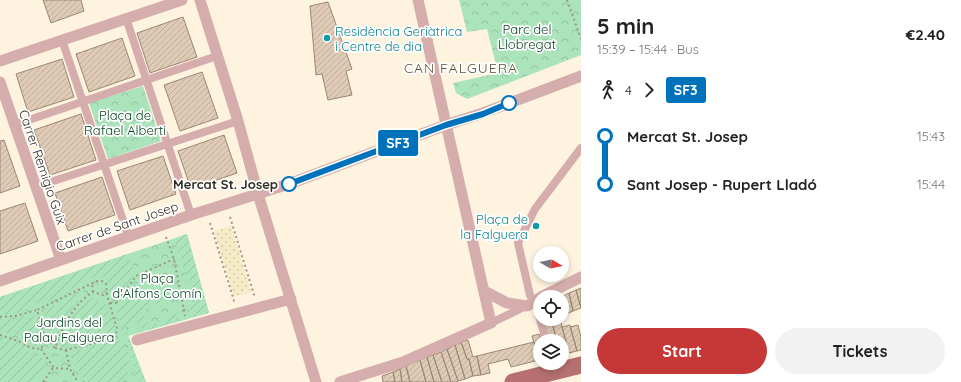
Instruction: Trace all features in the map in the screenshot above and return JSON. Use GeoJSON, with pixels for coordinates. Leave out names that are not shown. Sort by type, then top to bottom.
{"type":"FeatureCollection","features":[{"type":"Feature","properties":{"kind":"main road"},"geometry":{"type":"LineString","coordinates":[[515,382],[581,365]]}},
{"type":"Feature","properties":{"kind":"street"},"geometry":{"type":"LineString","coordinates":[[0,61],[182,0]]}},
{"type":"Feature","properties":{"kind":"street"},"geometry":{"type":"LineString","coordinates":[[200,0],[238,121],[258,194],[316,382]]}},
{"type":"Feature","properties":{"kind":"street"},"geometry":{"type":"LineString","coordinates":[[418,0],[492,323]]}},
{"type":"Feature","properties":{"kind":"street"},"geometry":{"type":"LineString","coordinates":[[126,18],[191,215]]}},
{"type":"Feature","properties":{"kind":"street"},"geometry":{"type":"LineString","coordinates":[[62,40],[128,238]]}},
{"type":"Feature","properties":{"kind":"street"},"geometry":{"type":"LineString","coordinates":[[14,125],[217,56]]}},
{"type":"Feature","properties":{"kind":"street","name":"Carrer de Sant Josep"},"geometry":{"type":"LineString","coordinates":[[0,281],[191,215],[258,194],[446,125],[483,114],[581,76]]}},
{"type":"Feature","properties":{"kind":"street","name":"Carrer Remigio Guix"},"geometry":{"type":"LineString","coordinates":[[0,82],[61,260]]}},
{"type":"Feature","properties":{"kind":"street"},"geometry":{"type":"LineString","coordinates":[[35,186],[238,121]]}},
{"type":"Feature","properties":{"kind":"street"},"geometry":{"type":"LineString","coordinates":[[533,293],[518,243],[535,209],[581,148]]}},
{"type":"Feature","properties":{"kind":"street"},"geometry":{"type":"LineString","coordinates":[[555,290],[581,277]]}},
{"type":"Feature","properties":{"kind":"street"},"geometry":{"type":"LineString","coordinates":[[484,290],[507,303],[533,300]]}},
{"type":"Feature","properties":{"kind":"street"},"geometry":{"type":"LineString","coordinates":[[137,340],[291,299]]}},
{"type":"Feature","properties":{"kind":"street"},"geometry":{"type":"LineString","coordinates":[[340,382],[403,362],[492,323],[533,301]]}},
{"type":"Feature","properties":{"kind":"path"},"geometry":{"type":"LineString","coordinates":[[567,0],[581,40]]}},
{"type":"Feature","properties":{"kind":"path"},"geometry":{"type":"LineString","coordinates":[[230,217],[258,308]]}},
{"type":"Feature","properties":{"kind":"path"},"geometry":{"type":"LineString","coordinates":[[210,223],[238,313]]}},
{"type":"Feature","properties":{"kind":"path"},"geometry":{"type":"LineString","coordinates":[[166,237],[174,259],[188,327]]}},
{"type":"Feature","properties":{"kind":"path"},"geometry":{"type":"LineString","coordinates":[[110,303],[116,303],[136,276],[174,259]]}},
{"type":"Feature","properties":{"kind":"path"},"geometry":{"type":"LineString","coordinates":[[0,317],[15,316],[37,310],[101,280],[105,283],[107,287],[106,292],[117,329],[116,335],[94,343],[66,350],[55,348],[50,343],[45,341]]}},
{"type":"Feature","properties":{"kind":"path"},"geometry":{"type":"LineString","coordinates":[[93,292],[92,288],[94,283]]}},
{"type":"Feature","properties":{"kind":"path"},"geometry":{"type":"LineString","coordinates":[[93,292],[103,295],[106,292]]}},
{"type":"Feature","properties":{"kind":"path"},"geometry":{"type":"LineString","coordinates":[[55,348],[76,307],[93,292]]}},
{"type":"Feature","properties":{"kind":"path"},"geometry":{"type":"LineString","coordinates":[[37,310],[44,332],[45,341],[41,349]]}},
{"type":"Feature","properties":{"kind":"path"},"geometry":{"type":"LineString","coordinates":[[0,335],[21,342],[31,348],[41,349],[54,368]]}},
{"type":"Feature","properties":{"kind":"path"},"geometry":{"type":"LineString","coordinates":[[66,350],[70,369],[78,382]]}},
{"type":"Feature","properties":{"kind":"path"},"geometry":{"type":"LineString","coordinates":[[54,368],[70,369]]}},
{"type":"Feature","properties":{"kind":"path"},"geometry":{"type":"LineString","coordinates":[[43,382],[54,368]]}},
{"type":"Feature","properties":{"kind":"sand"},"geometry":{"type":"Polygon","coordinates":[[[231,226],[251,292],[234,297],[214,231],[231,226]]]}},
{"type":"Feature","properties":{"kind":"green space","name":"Parc del Llobregat"},"geometry":{"type":"Polygon","coordinates":[[[459,0],[581,0],[581,55],[467,99],[456,93],[453,83],[498,73],[487,29],[467,32],[459,0]]]}},
{"type":"Feature","properties":{"kind":"green space","name":"Plaça de Rafael Alberti"},"geometry":{"type":"Polygon","coordinates":[[[143,86],[161,141],[108,159],[89,103],[143,86]]]}},
{"type":"Feature","properties":{"kind":"green space","name":"Jardins del Palau Falguera"},"geometry":{"type":"Polygon","coordinates":[[[187,234],[209,313],[128,336],[146,382],[0,382],[0,297],[187,234]]]}},
{"type":"Feature","properties":{"kind":"green space"},"geometry":{"type":"Polygon","coordinates":[[[187,234],[209,313],[189,318],[186,305],[195,300],[174,239],[187,234]]]}},
{"type":"Feature","properties":{"kind":"green space"},"geometry":{"type":"Polygon","coordinates":[[[128,254],[135,274],[115,300],[114,297],[113,299],[104,278],[101,276],[93,277],[87,279],[79,286],[72,288],[61,297],[52,301],[38,301],[22,312],[0,315],[0,297],[128,254]]]}},
{"type":"Feature","properties":{"kind":"green space"},"geometry":{"type":"Polygon","coordinates":[[[138,284],[144,302],[164,296],[166,302],[152,304],[147,307],[145,312],[146,321],[153,324],[162,323],[172,317],[176,309],[177,314],[176,322],[143,331],[140,322],[125,327],[146,382],[142,382],[141,379],[133,375],[134,361],[116,309],[130,285],[138,284]]]}},
{"type":"Feature","properties":{"kind":"green space"},"geometry":{"type":"Polygon","coordinates":[[[79,291],[83,291],[84,293],[65,318],[54,342],[51,337],[43,310],[59,304],[79,291]]]}},
{"type":"Feature","properties":{"kind":"green space"},"geometry":{"type":"Polygon","coordinates":[[[87,297],[104,301],[115,325],[115,331],[113,334],[69,348],[62,342],[65,329],[87,297]]]}},
{"type":"Feature","properties":{"kind":"green space"},"geometry":{"type":"Polygon","coordinates":[[[34,313],[38,320],[40,330],[38,343],[36,346],[19,336],[0,331],[0,319],[15,319],[34,313]]]}},
{"type":"Feature","properties":{"kind":"green space"},"geometry":{"type":"Polygon","coordinates":[[[0,336],[19,341],[31,352],[44,359],[44,372],[36,382],[0,382],[0,336]]]}},
{"type":"Feature","properties":{"kind":"green space"},"geometry":{"type":"Polygon","coordinates":[[[116,338],[125,347],[130,358],[130,364],[126,376],[122,382],[85,382],[72,358],[73,353],[116,338]]]}},
{"type":"Feature","properties":{"kind":"building"},"geometry":{"type":"Polygon","coordinates":[[[43,0],[81,0],[84,11],[51,23],[43,0]]]}},
{"type":"Feature","properties":{"kind":"building","name":"Residència Geriàtrica i Centre de dia"},"geometry":{"type":"Polygon","coordinates":[[[328,2],[352,69],[346,71],[352,95],[328,100],[322,74],[316,75],[310,6],[328,2]]]}},
{"type":"Feature","properties":{"kind":"building"},"geometry":{"type":"Polygon","coordinates":[[[183,17],[197,57],[150,73],[137,33],[183,17]]]}},
{"type":"Feature","properties":{"kind":"building"},"geometry":{"type":"Polygon","coordinates":[[[122,38],[135,76],[89,92],[76,54],[122,38]]]}},
{"type":"Feature","properties":{"kind":"building"},"geometry":{"type":"Polygon","coordinates":[[[62,59],[74,97],[28,112],[16,74],[62,59]]]}},
{"type":"Feature","properties":{"kind":"building"},"geometry":{"type":"Polygon","coordinates":[[[202,72],[218,118],[180,131],[164,85],[202,72]]]}},
{"type":"Feature","properties":{"kind":"building"},"geometry":{"type":"Polygon","coordinates":[[[81,114],[96,160],[50,175],[34,130],[81,114]]]}},
{"type":"Feature","properties":{"kind":"building"},"geometry":{"type":"Polygon","coordinates":[[[224,135],[237,173],[191,189],[178,151],[224,135]]]}},
{"type":"Feature","properties":{"kind":"building"},"geometry":{"type":"Polygon","coordinates":[[[4,140],[20,186],[0,193],[0,141],[4,140]]]}},
{"type":"Feature","properties":{"kind":"building"},"geometry":{"type":"Polygon","coordinates":[[[163,156],[176,194],[130,210],[117,171],[163,156]]]}},
{"type":"Feature","properties":{"kind":"building"},"geometry":{"type":"Polygon","coordinates":[[[102,177],[115,215],[68,231],[55,193],[102,177]]]}},
{"type":"Feature","properties":{"kind":"building"},"geometry":{"type":"Polygon","coordinates":[[[25,203],[38,241],[0,254],[0,211],[25,203]]]}},
{"type":"Feature","properties":{"kind":"building"},"geometry":{"type":"Polygon","coordinates":[[[581,288],[581,308],[576,290],[581,288]]]}},
{"type":"Feature","properties":{"kind":"building"},"geometry":{"type":"Polygon","coordinates":[[[576,290],[581,308],[573,311],[569,293],[576,290]]]}},
{"type":"Feature","properties":{"kind":"building"},"geometry":{"type":"Polygon","coordinates":[[[569,293],[573,311],[569,313],[569,293]]]}},
{"type":"Feature","properties":{"kind":"building"},"geometry":{"type":"Polygon","coordinates":[[[569,325],[577,351],[569,353],[569,334],[564,334],[562,327],[569,325]]]}},
{"type":"Feature","properties":{"kind":"building"},"geometry":{"type":"Polygon","coordinates":[[[578,325],[581,337],[581,350],[577,351],[570,327],[578,325]]]}},
{"type":"Feature","properties":{"kind":"building"},"geometry":{"type":"Polygon","coordinates":[[[544,326],[553,326],[555,334],[547,334],[544,326]]]}},
{"type":"Feature","properties":{"kind":"building"},"geometry":{"type":"Polygon","coordinates":[[[553,326],[562,326],[564,334],[555,334],[553,326]]]}},
{"type":"Feature","properties":{"kind":"building"},"geometry":{"type":"Polygon","coordinates":[[[468,340],[473,357],[477,356],[481,375],[473,376],[469,359],[467,359],[461,342],[468,340]]]}},
{"type":"Feature","properties":{"kind":"building"},"geometry":{"type":"Polygon","coordinates":[[[461,342],[467,359],[469,359],[473,376],[465,379],[455,345],[461,342]]]}},
{"type":"Feature","properties":{"kind":"building"},"geometry":{"type":"Polygon","coordinates":[[[533,342],[533,362],[511,367],[508,359],[488,364],[490,373],[481,375],[477,356],[533,342]]]}},
{"type":"Feature","properties":{"kind":"building"},"geometry":{"type":"Polygon","coordinates":[[[455,345],[465,379],[458,381],[447,349],[455,345]]]}},
{"type":"Feature","properties":{"kind":"building"},"geometry":{"type":"Polygon","coordinates":[[[447,349],[458,381],[455,382],[451,382],[441,352],[447,349]]]}},
{"type":"Feature","properties":{"kind":"building"},"geometry":{"type":"Polygon","coordinates":[[[441,352],[451,382],[442,382],[433,355],[441,352]]]}},
{"type":"Feature","properties":{"kind":"building"},"geometry":{"type":"Polygon","coordinates":[[[433,355],[442,382],[434,382],[427,357],[433,355]]]}},
{"type":"Feature","properties":{"kind":"building"},"geometry":{"type":"Polygon","coordinates":[[[427,357],[434,382],[426,382],[420,360],[427,357]]]}},
{"type":"Feature","properties":{"kind":"building"},"geometry":{"type":"Polygon","coordinates":[[[420,360],[426,382],[410,382],[406,366],[420,360]]]}},
{"type":"Feature","properties":{"kind":"building"},"geometry":{"type":"Polygon","coordinates":[[[406,366],[410,382],[402,382],[400,369],[406,366]]]}},
{"type":"Feature","properties":{"kind":"building"},"geometry":{"type":"Polygon","coordinates":[[[400,369],[402,382],[395,382],[393,372],[400,369]]]}},
{"type":"Feature","properties":{"kind":"building"},"geometry":{"type":"Polygon","coordinates":[[[393,372],[395,382],[383,382],[382,376],[393,372]]]}},
{"type":"Feature","properties":{"kind":"bus line","name":"SF3"},"geometry":{"type":"LineString","coordinates":[[289,184],[446,125],[483,114],[509,103]]}},
{"type":"Feature","properties":{"kind":"place","name":"Residència Geriàtrica i Centre de dia"},"geometry":{"type":"Point","coordinates":[327,38]}},
{"type":"Feature","properties":{"kind":"place","name":"Mercat St. Josep"},"geometry":{"type":"Point","coordinates":[289,184]}},
{"type":"Feature","properties":{"kind":"place","name":"Plaça de la Falguera"},"geometry":{"type":"Point","coordinates":[536,226]}},
{"type":"Feature","properties":{"kind":"district","name":"CAN FALGUERA"},"geometry":{"type":"Point","coordinates":[461,68]}},
{"type":"Feature","properties":{"kind":"park label","name":"Plaça d'Alfons Comín"},"geometry":{"type":"Point","coordinates":[157,286]}}]}
